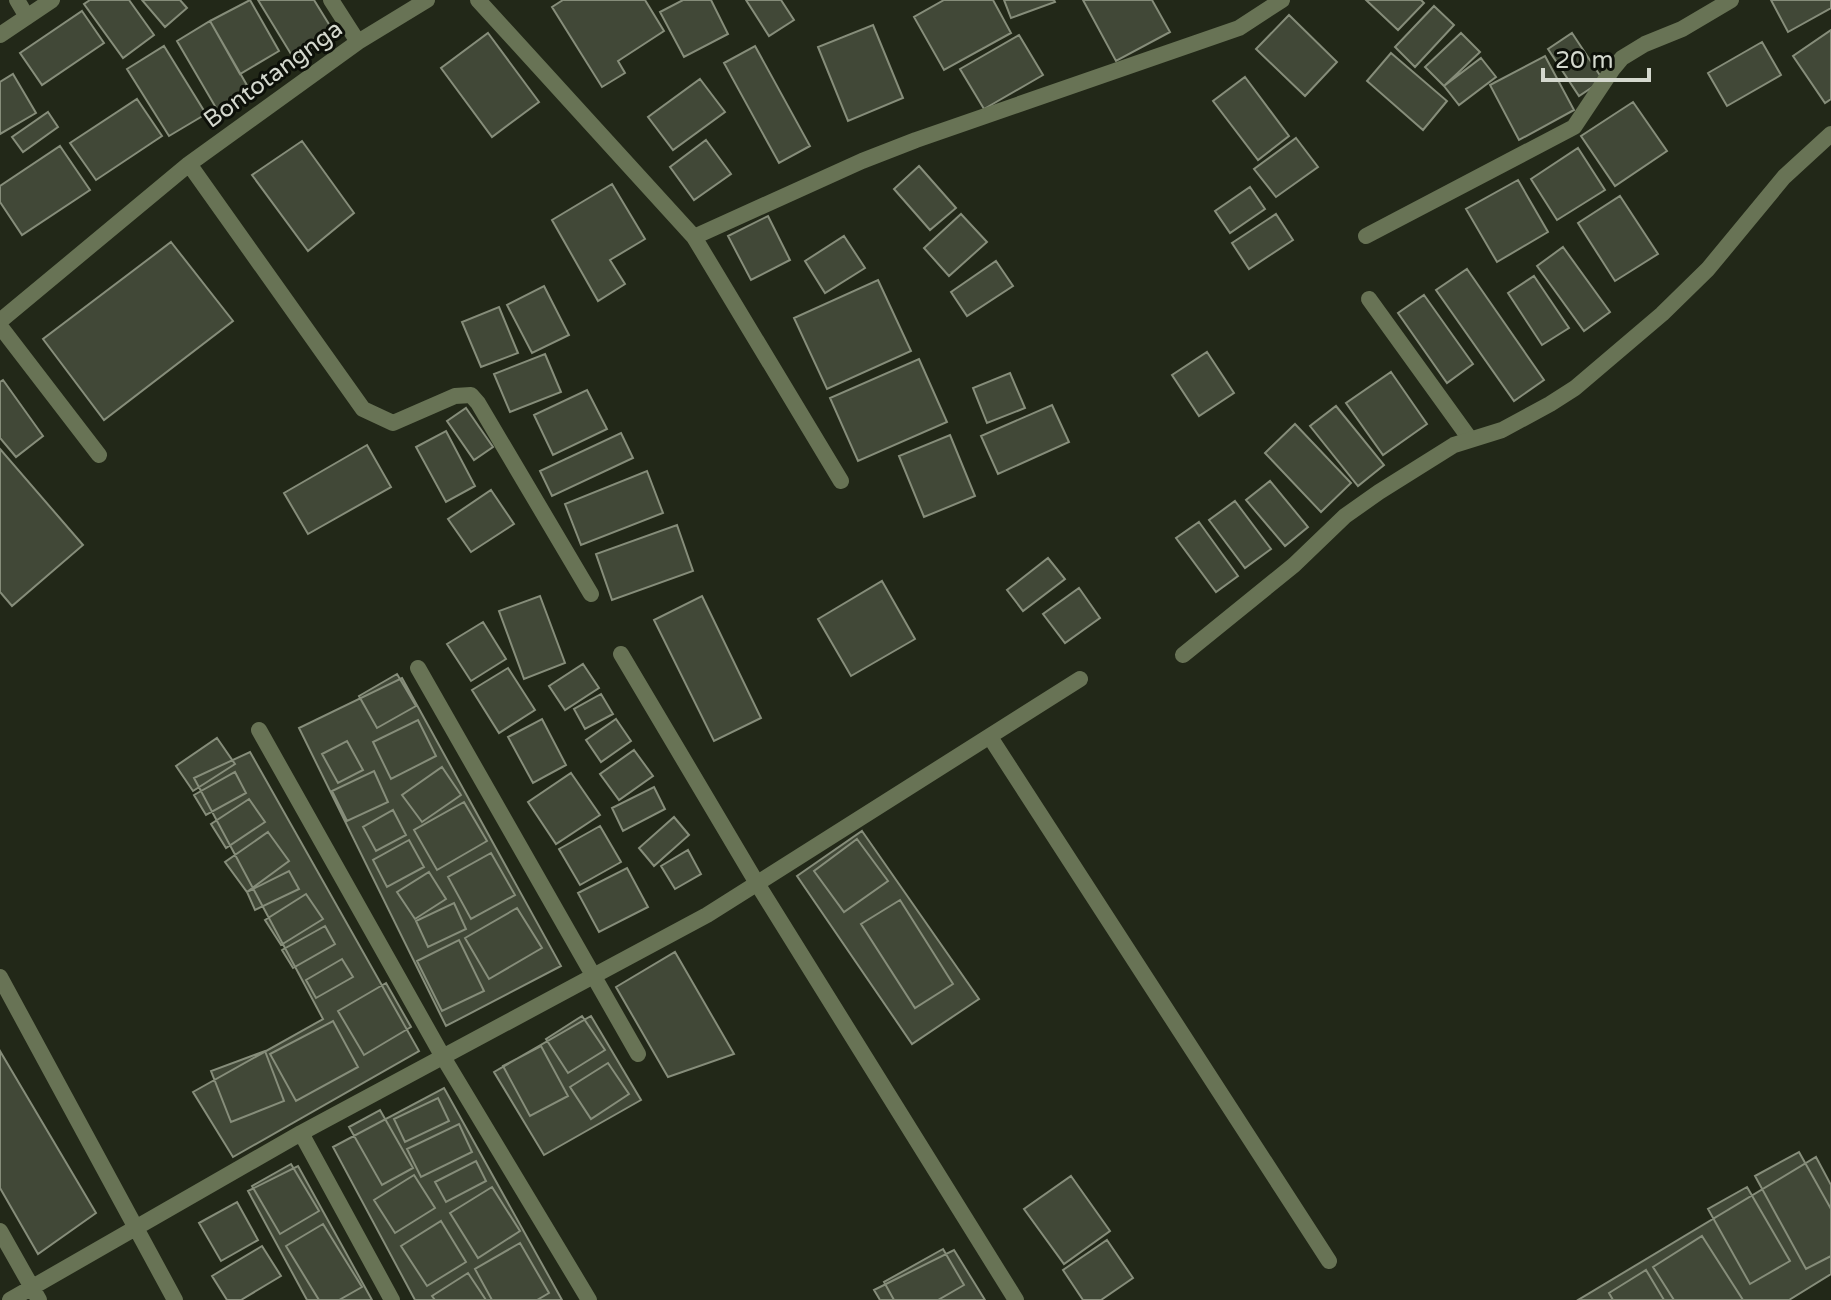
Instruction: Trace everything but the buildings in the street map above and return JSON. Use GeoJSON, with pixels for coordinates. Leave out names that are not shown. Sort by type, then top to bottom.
{"type":"FeatureCollection","features":[{"type":"Feature","properties":{"kind":"street"},"geometry":{"type":"LineString","coordinates":[[17,0],[27,17]]}},
{"type":"Feature","properties":{"kind":"street"},"geometry":{"type":"LineString","coordinates":[[0,35],[52,0]]}},
{"type":"Feature","properties":{"kind":"street"},"geometry":{"type":"LineString","coordinates":[[331,0],[358,42]]}},
{"type":"Feature","properties":{"kind":"street","name":"Bontotangnga"},"geometry":{"type":"LineString","coordinates":[[0,323],[189,164],[358,42],[427,0]]}},
{"type":"Feature","properties":{"kind":"street"},"geometry":{"type":"LineString","coordinates":[[478,0],[694,237],[841,481]]}},
{"type":"Feature","properties":{"kind":"street"},"geometry":{"type":"LineString","coordinates":[[694,237],[916,140],[1239,28],[1282,0]]}},
{"type":"Feature","properties":{"kind":"street"},"geometry":{"type":"LineString","coordinates":[[1366,236],[1574,127],[1622,58],[1645,44],[1682,29],[1731,0]]}},
{"type":"Feature","properties":{"kind":"street"},"geometry":{"type":"LineString","coordinates":[[1183,655],[1294,565],[1345,516],[1439,453],[1470,439],[1502,430],[1575,388],[1672,305],[1708,269],[1784,177],[1831,134]]}},
{"type":"Feature","properties":{"kind":"street"},"geometry":{"type":"LineString","coordinates":[[189,164],[363,409],[383,421],[393,423],[455,396],[471,395],[591,594]]}},
{"type":"Feature","properties":{"kind":"street"},"geometry":{"type":"LineString","coordinates":[[1369,299],[1470,439]]}},
{"type":"Feature","properties":{"kind":"street"},"geometry":{"type":"LineString","coordinates":[[0,323],[99,455]]}},
{"type":"Feature","properties":{"kind":"street"},"geometry":{"type":"LineString","coordinates":[[621,654],[758,885],[1016,1300]]}},
{"type":"Feature","properties":{"kind":"street"},"geometry":{"type":"LineString","coordinates":[[418,668],[638,1054]]}},
{"type":"Feature","properties":{"kind":"street"},"geometry":{"type":"LineString","coordinates":[[10,1300],[36,1294],[135,1229],[301,1133],[758,885],[1080,679]]}},
{"type":"Feature","properties":{"kind":"street"},"geometry":{"type":"LineString","coordinates":[[259,730],[443,1057],[589,1300]]}},
{"type":"Feature","properties":{"kind":"street"},"geometry":{"type":"LineString","coordinates":[[990,737],[1329,1261]]}},
{"type":"Feature","properties":{"kind":"street"},"geometry":{"type":"LineString","coordinates":[[0,977],[175,1300]]}},
{"type":"Feature","properties":{"kind":"street"},"geometry":{"type":"LineString","coordinates":[[301,1133],[392,1300]]}},
{"type":"Feature","properties":{"kind":"street"},"geometry":{"type":"LineString","coordinates":[[0,1231],[36,1294]]}}]}
